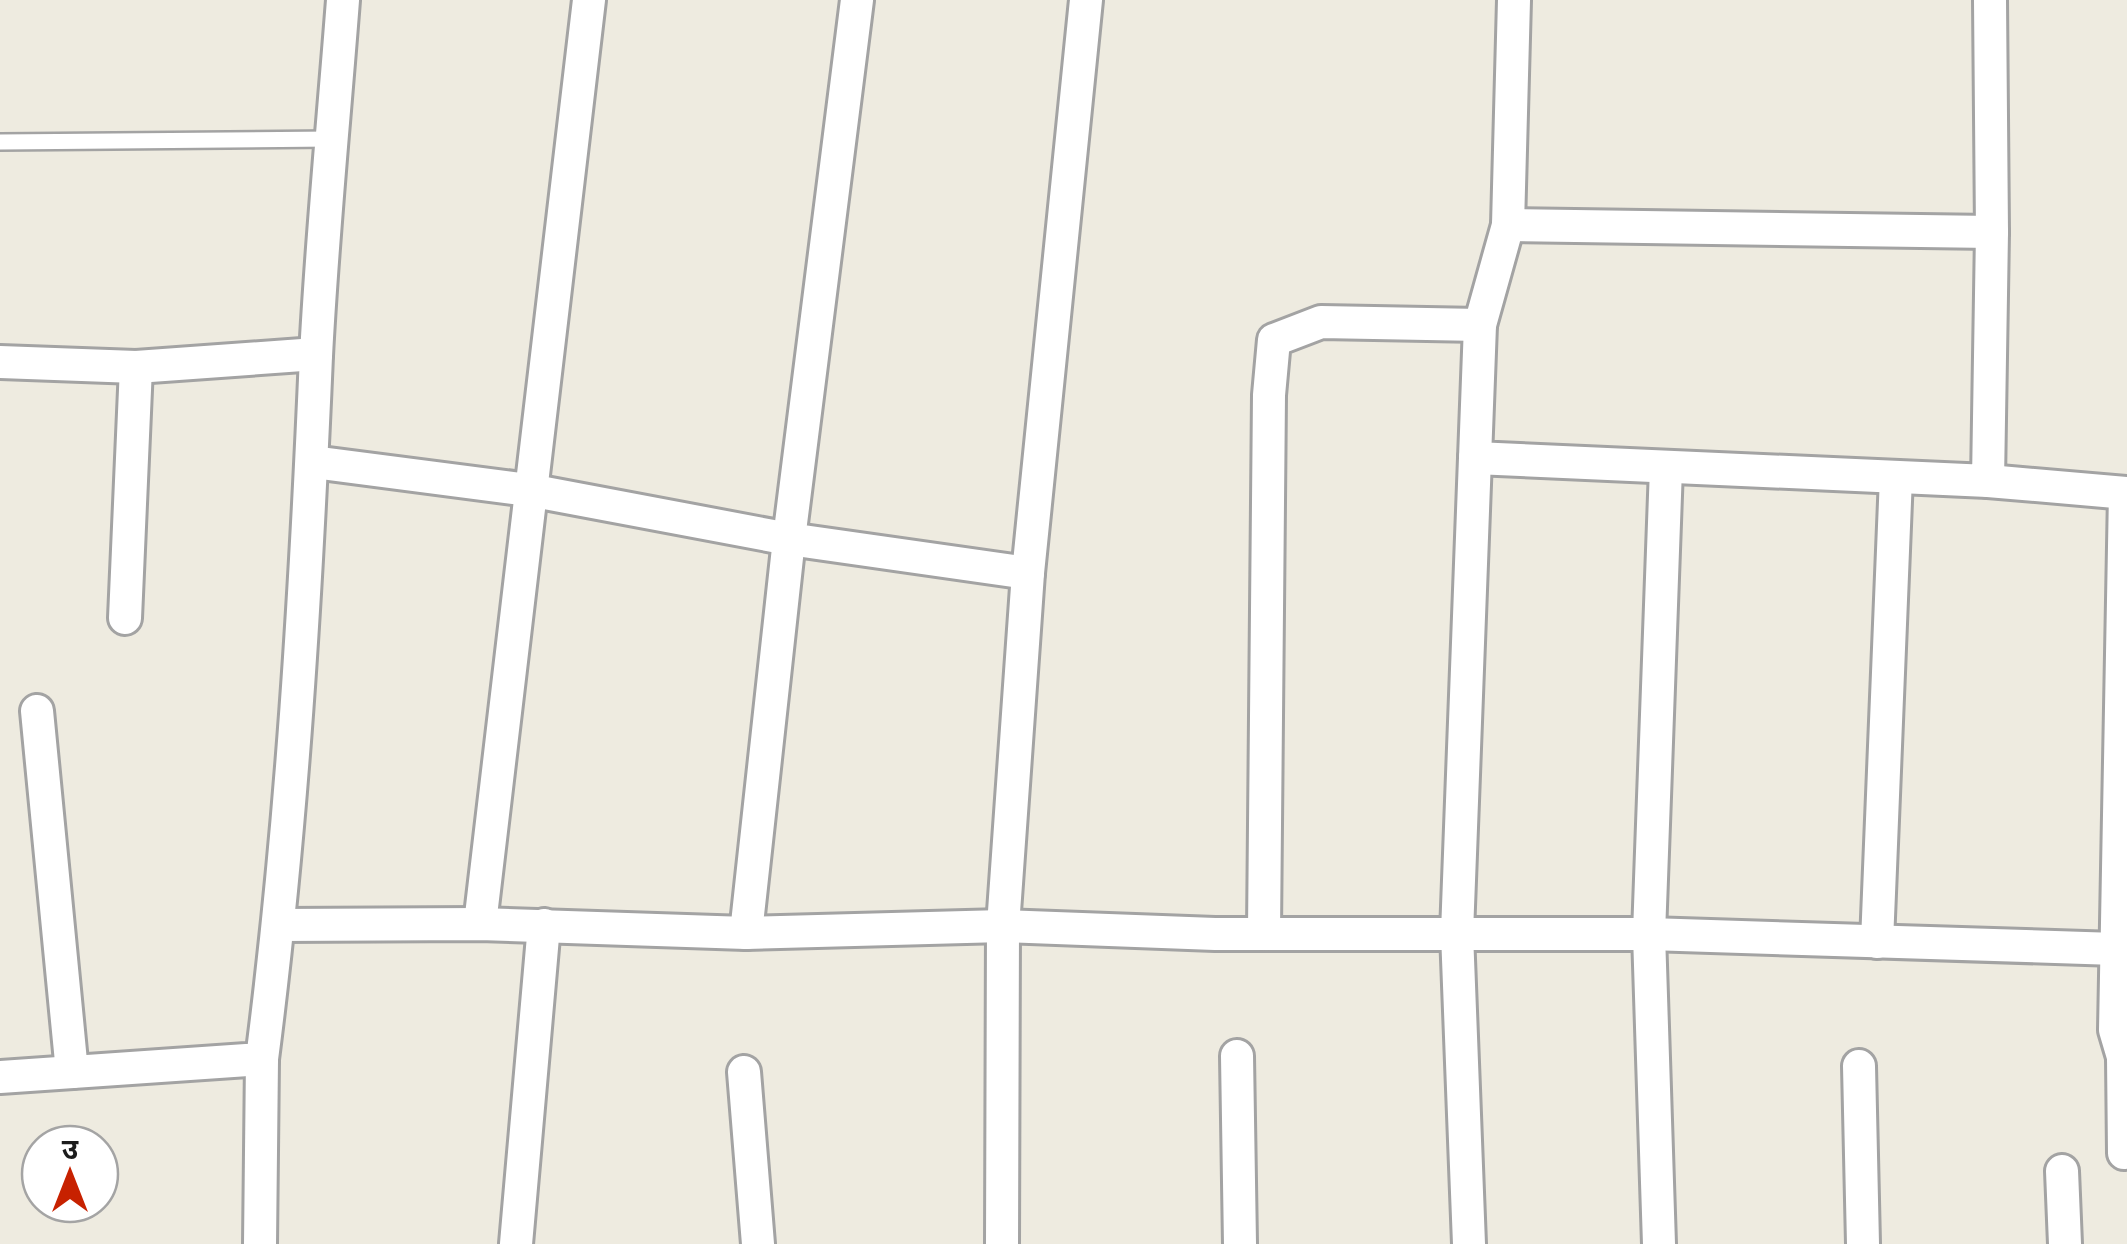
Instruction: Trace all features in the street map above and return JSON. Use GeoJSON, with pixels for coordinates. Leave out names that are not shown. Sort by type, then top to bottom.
{"type":"FeatureCollection","features":[{"type":"Feature","properties":{"kind":"street"},"geometry":{"type":"LineString","coordinates":[[260,1244],[262,1059],[279,925],[343,0]]}},
{"type":"Feature","properties":{"kind":"street"},"geometry":{"type":"LineString","coordinates":[[480,924],[589,0]]}},
{"type":"Feature","properties":{"kind":"street"},"geometry":{"type":"LineString","coordinates":[[746,933],[789,539],[857,0]]}},
{"type":"Feature","properties":{"kind":"street"},"geometry":{"type":"LineString","coordinates":[[1002,1244],[1003,926],[1028,573],[1086,0]]}},
{"type":"Feature","properties":{"kind":"street"},"geometry":{"type":"LineString","coordinates":[[1470,1244],[1457,933],[1480,325],[1508,225],[1514,0]]}},
{"type":"Feature","properties":{"kind":"street"},"geometry":{"type":"LineString","coordinates":[[1988,481],[1990,0]]}},
{"type":"Feature","properties":{"kind":"street"},"geometry":{"type":"LineString","coordinates":[[1508,225],[1992,232]]}},
{"type":"Feature","properties":{"kind":"street"},"geometry":{"type":"LineString","coordinates":[[1264,932],[1269,396],[1274,340],[1321,322],[1480,325]]}},
{"type":"Feature","properties":{"kind":"street"},"geometry":{"type":"LineString","coordinates":[[0,362],[136,366],[316,354]]}},
{"type":"Feature","properties":{"kind":"street"},"geometry":{"type":"LineString","coordinates":[[126,618],[136,366]]}},
{"type":"Feature","properties":{"kind":"street"},"geometry":{"type":"LineString","coordinates":[[1475,458],[1988,481],[2126,493],[2115,1030],[2125,1059],[2124,1153]]}},
{"type":"Feature","properties":{"kind":"street"},"geometry":{"type":"LineString","coordinates":[[314,462],[529,490],[789,539],[1028,573]]}},
{"type":"Feature","properties":{"kind":"street"},"geometry":{"type":"LineString","coordinates":[[1659,1244],[1648,934],[1666,468]]}},
{"type":"Feature","properties":{"kind":"street"},"geometry":{"type":"LineString","coordinates":[[1877,942],[1896,478]]}},
{"type":"Feature","properties":{"kind":"street"},"geometry":{"type":"LineString","coordinates":[[37,711],[72,1072]]}},
{"type":"Feature","properties":{"kind":"street"},"geometry":{"type":"LineString","coordinates":[[279,925],[544,925],[746,933],[1003,926],[1215,934],[1648,934],[2116,949]]}},
{"type":"Feature","properties":{"kind":"street"},"geometry":{"type":"LineString","coordinates":[[516,1244],[544,925]]}},
{"type":"Feature","properties":{"kind":"street"},"geometry":{"type":"LineString","coordinates":[[1237,1056],[1240,1244]]}},
{"type":"Feature","properties":{"kind":"street"},"geometry":{"type":"LineString","coordinates":[[0,1077],[262,1059]]}},
{"type":"Feature","properties":{"kind":"street"},"geometry":{"type":"LineString","coordinates":[[1860,1066],[1863,1244]]}},
{"type":"Feature","properties":{"kind":"street"},"geometry":{"type":"LineString","coordinates":[[744,1072],[758,1244]]}},
{"type":"Feature","properties":{"kind":"street"},"geometry":{"type":"LineString","coordinates":[[2062,1170],[2064,1244]]}},
{"type":"Feature","properties":{"kind":"lane"},"geometry":{"type":"LineString","coordinates":[[0,142],[332,138]]}}]}
